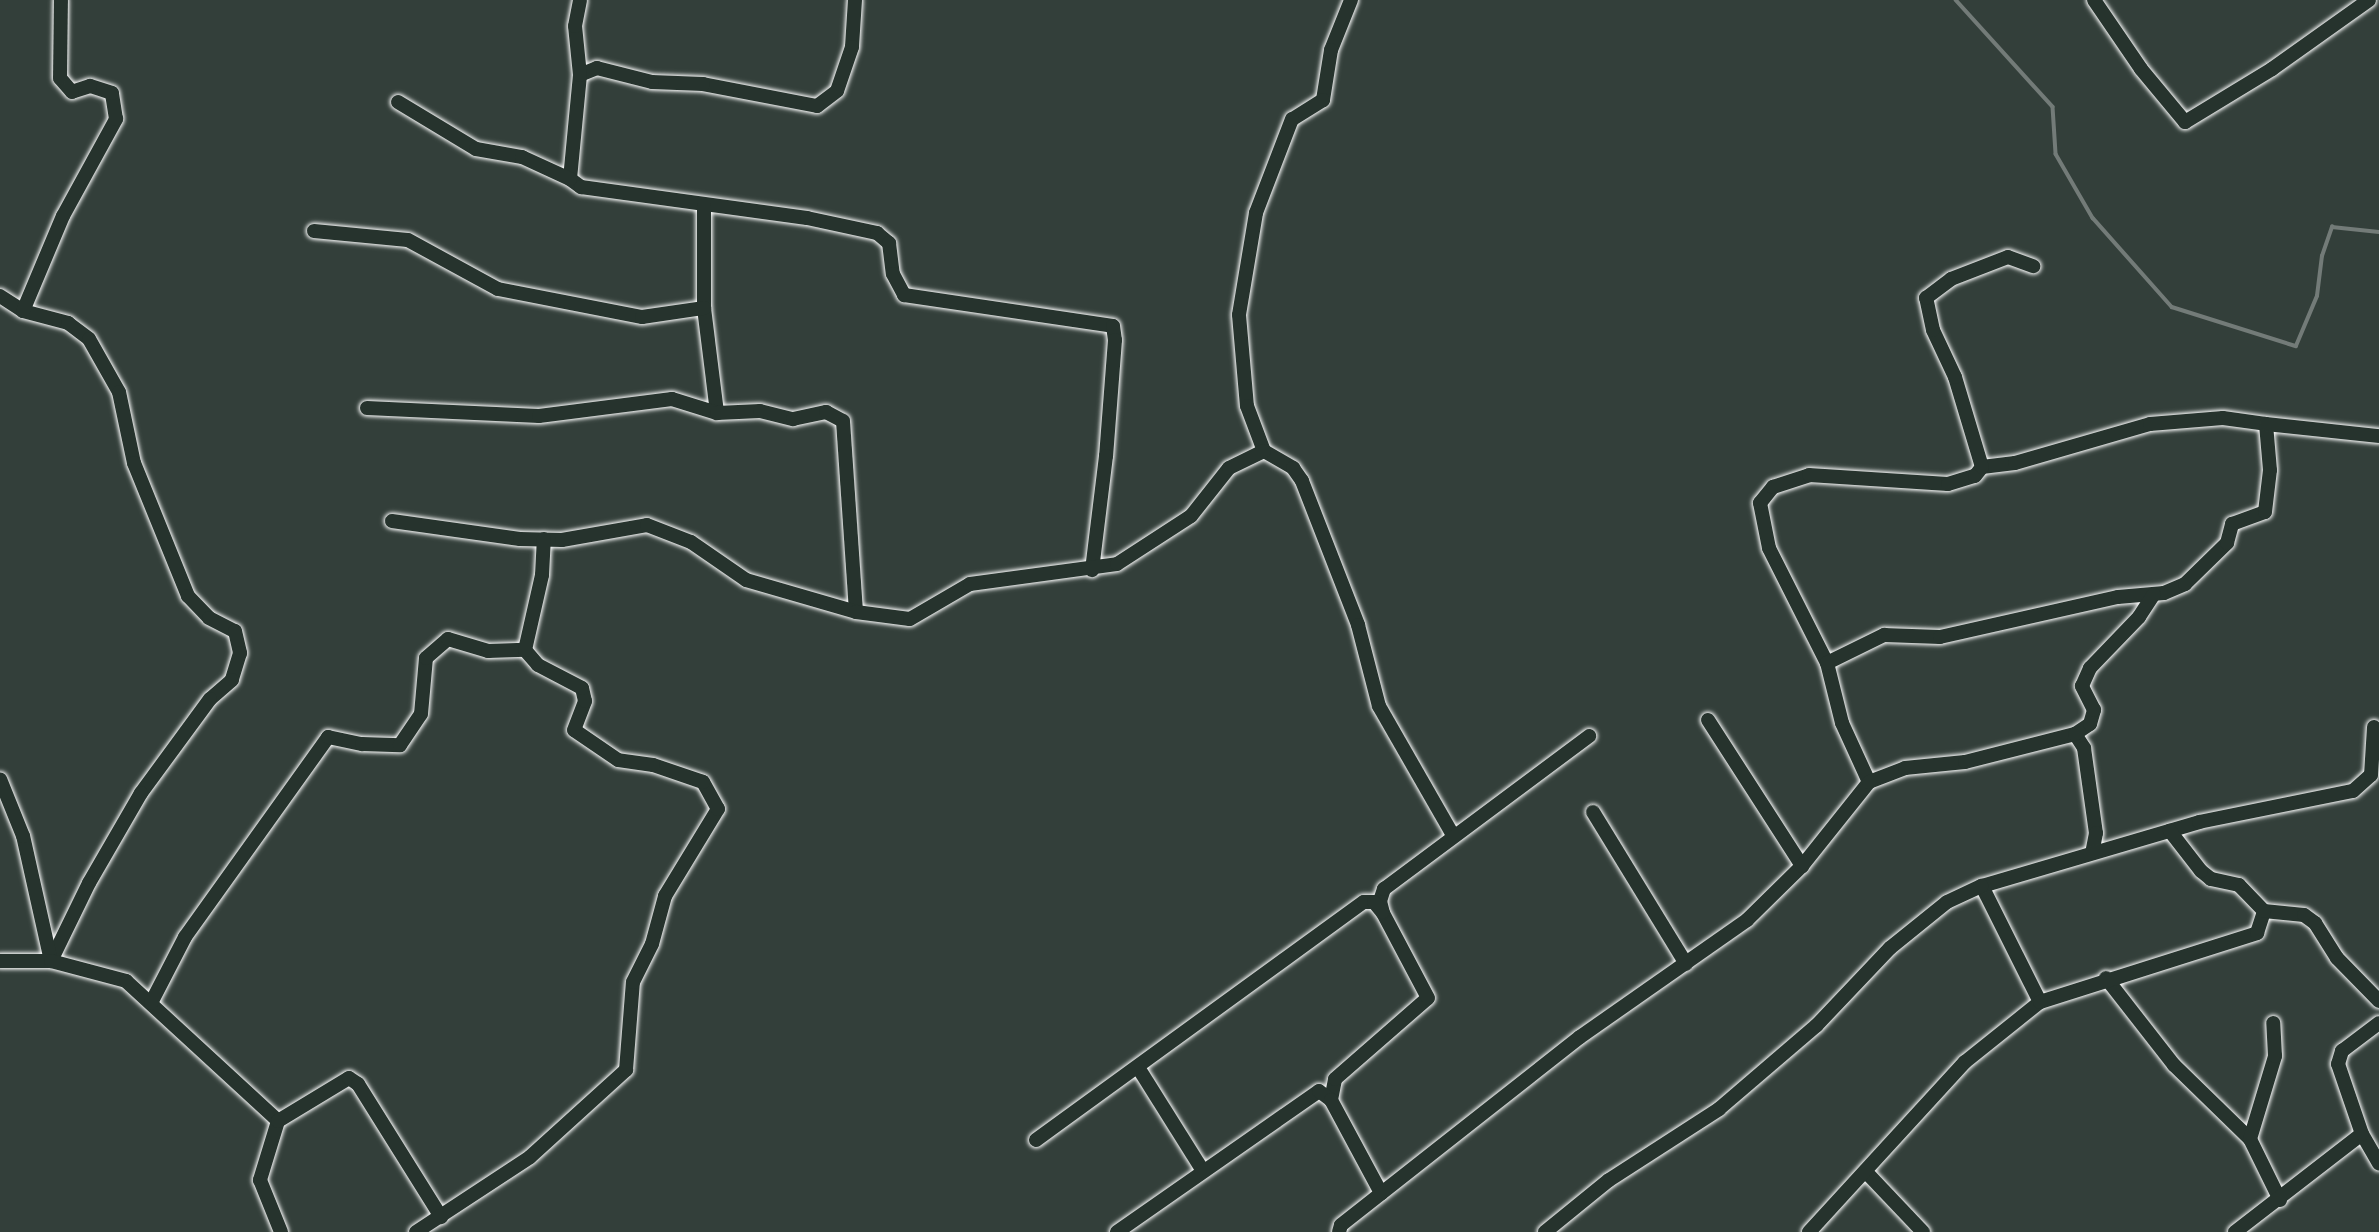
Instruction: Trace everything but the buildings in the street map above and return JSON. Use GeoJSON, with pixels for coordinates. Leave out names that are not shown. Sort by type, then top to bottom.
{"type":"FeatureCollection","features":[{"type":"Feature","properties":{"kind":"street"},"geometry":{"type":"LineString","coordinates":[[23,311],[63,216],[116,119],[112,93],[90,86],[72,92],[60,78],[61,0]]}},
{"type":"Feature","properties":{"kind":"street"},"geometry":{"type":"LineString","coordinates":[[570,179],[580,75],[576,26],[580,0]]}},
{"type":"Feature","properties":{"kind":"street"},"geometry":{"type":"LineString","coordinates":[[580,75],[597,68],[652,82],[703,84],[817,106],[837,91],[852,47],[855,0]]}},
{"type":"Feature","properties":{"kind":"street"},"geometry":{"type":"LineString","coordinates":[[1351,0],[1331,50],[1323,100],[1292,119],[1256,213],[1239,314],[1247,407],[1264,451],[1293,468],[1302,481],[1358,625],[1379,706],[1453,835]]}},
{"type":"Feature","properties":{"kind":"street"},"geometry":{"type":"LineString","coordinates":[[2094,0],[2141,69],[2185,122],[2272,69],[2369,0]]}},
{"type":"Feature","properties":{"kind":"street"},"geometry":{"type":"LineString","coordinates":[[398,102],[476,149],[522,157],[570,179],[581,187],[807,219],[877,233],[889,243],[899,288],[917,299],[1113,326],[1106,456],[1092,570]]}},
{"type":"Feature","properties":{"kind":"street"},"geometry":{"type":"LineString","coordinates":[[704,206],[704,308],[717,413]]}},
{"type":"Feature","properties":{"kind":"street"},"geometry":{"type":"LineString","coordinates":[[314,231],[408,240],[498,289],[642,317],[704,308]]}},
{"type":"Feature","properties":{"kind":"street"},"geometry":{"type":"LineString","coordinates":[[1982,467],[1955,377],[1933,330],[1926,298],[1951,279],[2008,257],[2033,266]]}},
{"type":"Feature","properties":{"kind":"street"},"geometry":{"type":"LineString","coordinates":[[0,296],[23,311],[68,323],[89,339],[119,392],[134,463],[188,596],[209,618],[235,631],[240,653],[232,680],[210,699],[141,793],[89,883],[51,961]]}},
{"type":"Feature","properties":{"kind":"street"},"geometry":{"type":"LineString","coordinates":[[368,408],[539,416],[673,399],[717,413],[760,411],[793,419],[826,412],[843,421],[856,612]]}},
{"type":"Feature","properties":{"kind":"street"},"geometry":{"type":"LineString","coordinates":[[1869,782],[1842,723],[1827,663],[1769,548],[1760,503],[1773,486],[1809,475],[1948,484],[1975,476],[1982,467],[2015,463],[2150,424],[2223,418],[2379,436]]}},
{"type":"Feature","properties":{"kind":"street"},"geometry":{"type":"LineString","coordinates":[[1827,663],[1884,635],[1940,637],[2118,597],[2154,594],[2186,583],[2227,543],[2232,524],[2264,512],[2270,470],[2266,424]]}},
{"type":"Feature","properties":{"kind":"street"},"geometry":{"type":"LineString","coordinates":[[392,521],[544,539],[614,533],[647,525],[691,542],[746,580],[856,612],[910,619],[970,584],[1000,577],[1034,578],[1117,564],[1191,516],[1229,468],[1264,451]]}},
{"type":"Feature","properties":{"kind":"street"},"geometry":{"type":"LineString","coordinates":[[525,650],[542,575],[544,539]]}},
{"type":"Feature","properties":{"kind":"street"},"geometry":{"type":"LineString","coordinates":[[1337,1230],[1580,1037],[1747,920],[1802,866],[1869,782],[1905,768],[1965,762],[2075,734],[2090,724],[2094,710],[2082,687],[2090,668],[2139,617],[2154,594]]}},
{"type":"Feature","properties":{"kind":"street"},"geometry":{"type":"LineString","coordinates":[[151,1003],[185,937],[328,737],[362,744],[400,745],[421,714],[426,658],[448,639],[488,651],[525,650]]}},
{"type":"Feature","properties":{"kind":"street"},"geometry":{"type":"LineString","coordinates":[[416,1232],[530,1157],[626,1070],[633,982],[652,944],[666,896],[718,809],[704,782],[653,765],[618,760],[574,730],[585,701],[582,688],[538,665],[525,650]]}},
{"type":"Feature","properties":{"kind":"street"},"geometry":{"type":"LineString","coordinates":[[1708,720],[1802,866]]}},
{"type":"Feature","properties":{"kind":"street"},"geometry":{"type":"LineString","coordinates":[[1545,1232],[1609,1180],[1719,1109],[1816,1026],[1890,948],[1947,902],[1982,887],[2170,831],[2270,805],[2307,803],[2353,791],[2371,775],[2374,727]]}},
{"type":"Feature","properties":{"kind":"street"},"geometry":{"type":"LineString","coordinates":[[2075,734],[2084,748],[2096,832],[2092,853]]}},
{"type":"Feature","properties":{"kind":"street"},"geometry":{"type":"LineString","coordinates":[[1383,913],[1380,901],[1384,889],[1589,736]]}},
{"type":"Feature","properties":{"kind":"street"},"geometry":{"type":"LineString","coordinates":[[0,779],[23,836],[51,961]]}},
{"type":"Feature","properties":{"kind":"street"},"geometry":{"type":"LineString","coordinates":[[1593,812],[1686,964]]}},
{"type":"Feature","properties":{"kind":"street"},"geometry":{"type":"LineString","coordinates":[[2170,831],[2201,871],[2211,879],[2239,885],[2264,911],[2304,915],[2315,923],[2337,958],[2379,1001]]}},
{"type":"Feature","properties":{"kind":"street"},"geometry":{"type":"LineString","coordinates":[[1982,887],[2040,1002]]}},
{"type":"Feature","properties":{"kind":"street"},"geometry":{"type":"LineString","coordinates":[[1036,1140],[1139,1069],[1364,902],[1374,902],[1383,913],[1427,998],[1335,1079],[1331,1100]]}},
{"type":"Feature","properties":{"kind":"street"},"geometry":{"type":"LineString","coordinates":[[1809,1232],[1979,1048],[2040,1002],[2106,978],[2243,941],[2257,933],[2264,911]]}},
{"type":"Feature","properties":{"kind":"street"},"geometry":{"type":"LineString","coordinates":[[0,961],[51,961],[126,981],[278,1121]]}},
{"type":"Feature","properties":{"kind":"street"},"geometry":{"type":"LineString","coordinates":[[2106,978],[2174,1065],[2250,1139],[2280,1200]]}},
{"type":"Feature","properties":{"kind":"street"},"geometry":{"type":"LineString","coordinates":[[2250,1139],[2275,1056],[2273,1023]]}},
{"type":"Feature","properties":{"kind":"street"},"geometry":{"type":"LineString","coordinates":[[2379,1023],[2342,1051],[2338,1064],[2362,1134],[2379,1164]]}},
{"type":"Feature","properties":{"kind":"street"},"geometry":{"type":"LineString","coordinates":[[1139,1069],[1203,1171]]}},
{"type":"Feature","properties":{"kind":"street"},"geometry":{"type":"LineString","coordinates":[[281,1232],[260,1180],[278,1121],[349,1078],[358,1084],[441,1217]]}},
{"type":"Feature","properties":{"kind":"street"},"geometry":{"type":"LineString","coordinates":[[1117,1232],[1313,1092],[1325,1093],[1331,1100],[1381,1193]]}},
{"type":"Feature","properties":{"kind":"street"},"geometry":{"type":"LineString","coordinates":[[2235,1232],[2280,1200],[2362,1134]]}},
{"type":"Feature","properties":{"kind":"street"},"geometry":{"type":"LineString","coordinates":[[1866,1172],[1923,1232]]}},
{"type":"Feature","properties":{"kind":"waterway"},"geometry":{"type":"LineString","coordinates":[[1956,0],[2053,107],[2056,154],[2093,218],[2172,307],[2296,346],[2317,296],[2322,256],[2332,227],[2379,232]]}}]}
